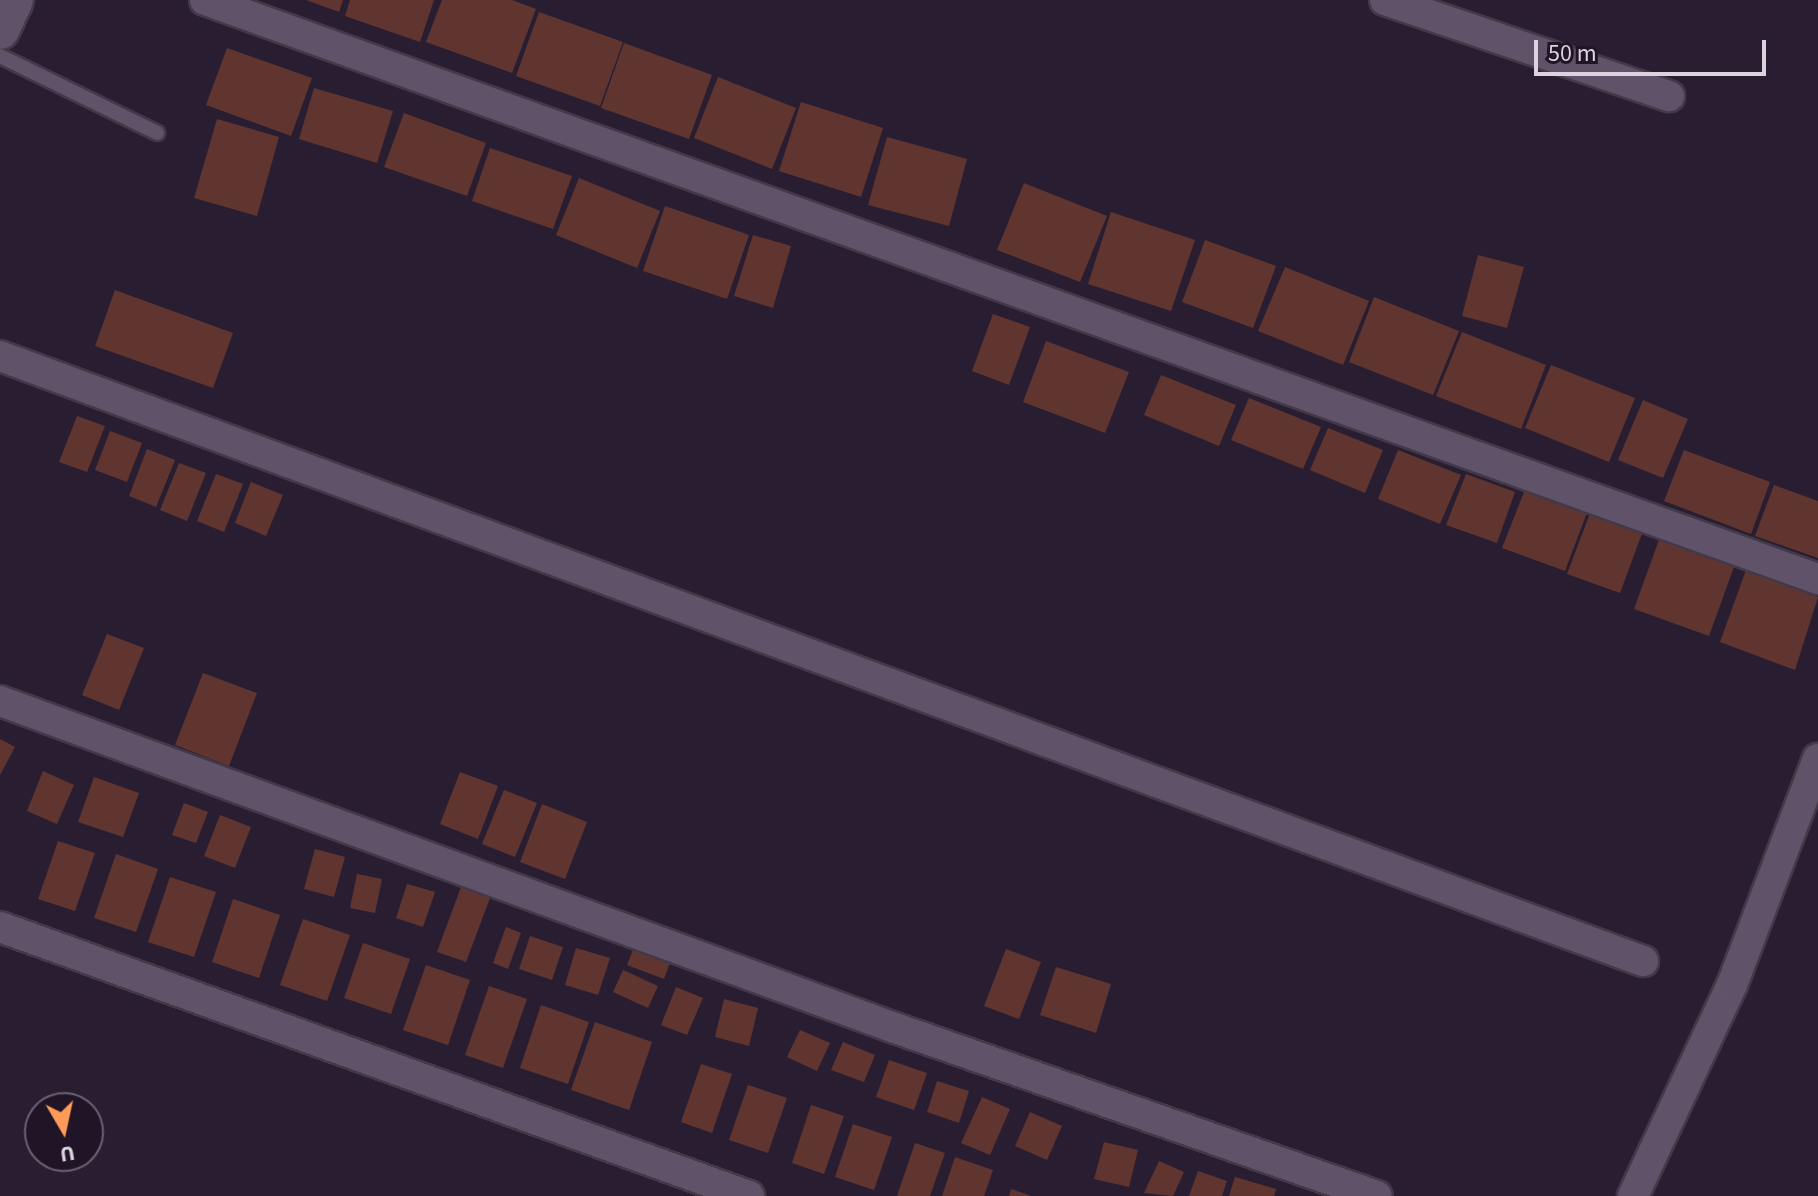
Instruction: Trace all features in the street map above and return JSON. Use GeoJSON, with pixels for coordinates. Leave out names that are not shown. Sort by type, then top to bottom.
{"type":"FeatureCollection","features":[{"type":"Feature","properties":{"kind":"street"},"geometry":{"type":"LineString","coordinates":[[0,30],[14,0]]}},
{"type":"Feature","properties":{"kind":"street"},"geometry":{"type":"LineString","coordinates":[[205,0],[1818,579]]}},
{"type":"Feature","properties":{"kind":"street"},"geometry":{"type":"LineString","coordinates":[[1385,0],[1669,96]]}},
{"type":"Feature","properties":{"kind":"street"},"geometry":{"type":"LineString","coordinates":[[0,356],[1643,961]]}},
{"type":"Feature","properties":{"kind":"street"},"geometry":{"type":"LineString","coordinates":[[0,701],[895,1028],[1377,1196]]}},
{"type":"Feature","properties":{"kind":"street"},"geometry":{"type":"LineString","coordinates":[[1633,1196],[1732,985],[1818,759]]}},
{"type":"Feature","properties":{"kind":"street"},"geometry":{"type":"LineString","coordinates":[[0,927],[749,1196]]}},
{"type":"Feature","properties":{"kind":"lane"},"geometry":{"type":"LineString","coordinates":[[0,56],[157,133]]}},
{"type":"Feature","properties":{"kind":"building"},"geometry":{"type":"Polygon","coordinates":[[[306,0],[343,0],[339,12],[306,0]]]}},
{"type":"Feature","properties":{"kind":"building"},"geometry":{"type":"Polygon","coordinates":[[[350,0],[434,0],[420,42],[345,16],[350,0]]]}},
{"type":"Feature","properties":{"kind":"building"},"geometry":{"type":"Polygon","coordinates":[[[442,0],[512,0],[536,9],[512,73],[426,42],[442,0]]]}},
{"type":"Feature","properties":{"kind":"building"},"geometry":{"type":"Polygon","coordinates":[[[539,12],[623,42],[600,106],[516,76],[539,12]]]}},
{"type":"Feature","properties":{"kind":"building"},"geometry":{"type":"Polygon","coordinates":[[[624,43],[712,75],[689,139],[601,108],[624,43]]]}},
{"type":"Feature","properties":{"kind":"building"},"geometry":{"type":"Polygon","coordinates":[[[227,48],[312,78],[291,136],[206,105],[227,48]]]}},
{"type":"Feature","properties":{"kind":"building"},"geometry":{"type":"Polygon","coordinates":[[[718,77],[796,108],[772,169],[694,138],[718,77]]]}},
{"type":"Feature","properties":{"kind":"building"},"geometry":{"type":"Polygon","coordinates":[[[314,88],[393,111],[377,163],[299,139],[314,88]]]}},
{"type":"Feature","properties":{"kind":"building"},"geometry":{"type":"Polygon","coordinates":[[[801,102],[883,128],[861,197],[779,171],[801,102]]]}},
{"type":"Feature","properties":{"kind":"building"},"geometry":{"type":"Polygon","coordinates":[[[404,113],[486,143],[467,196],[384,167],[404,113]]]}},
{"type":"Feature","properties":{"kind":"building"},"geometry":{"type":"Polygon","coordinates":[[[217,119],[279,137],[257,216],[194,198],[217,119]]]}},
{"type":"Feature","properties":{"kind":"building"},"geometry":{"type":"Polygon","coordinates":[[[887,137],[967,159],[949,226],[868,205],[887,137]]]}},
{"type":"Feature","properties":{"kind":"building"},"geometry":{"type":"Polygon","coordinates":[[[490,148],[572,176],[553,229],[472,201],[490,148]]]}},
{"type":"Feature","properties":{"kind":"building"},"geometry":{"type":"Polygon","coordinates":[[[579,178],[660,211],[637,268],[556,235],[579,178]]]}},
{"type":"Feature","properties":{"kind":"building"},"geometry":{"type":"Polygon","coordinates":[[[1024,183],[1107,216],[1080,282],[997,250],[1024,183]]]}},
{"type":"Feature","properties":{"kind":"building"},"geometry":{"type":"Polygon","coordinates":[[[665,206],[749,235],[727,299],[643,271],[665,206]]]}},
{"type":"Feature","properties":{"kind":"building"},"geometry":{"type":"Polygon","coordinates":[[[1111,212],[1195,240],[1171,311],[1088,284],[1111,212]]]}},
{"type":"Feature","properties":{"kind":"building"},"geometry":{"type":"Polygon","coordinates":[[[753,235],[791,246],[773,308],[734,296],[753,235]]]}},
{"type":"Feature","properties":{"kind":"building"},"geometry":{"type":"Polygon","coordinates":[[[1205,240],[1276,266],[1253,328],[1182,302],[1205,240]]]}},
{"type":"Feature","properties":{"kind":"building"},"geometry":{"type":"Polygon","coordinates":[[[1478,255],[1524,267],[1507,328],[1462,316],[1478,255]]]}},
{"type":"Feature","properties":{"kind":"building"},"geometry":{"type":"Polygon","coordinates":[[[1285,267],[1369,301],[1343,365],[1258,331],[1285,267]]]}},
{"type":"Feature","properties":{"kind":"building"},"geometry":{"type":"Polygon","coordinates":[[[115,290],[233,333],[213,388],[95,346],[115,290]]]}},
{"type":"Feature","properties":{"kind":"building"},"geometry":{"type":"Polygon","coordinates":[[[1374,297],[1459,331],[1433,395],[1349,362],[1374,297]]]}},
{"type":"Feature","properties":{"kind":"building"},"geometry":{"type":"Polygon","coordinates":[[[993,314],[1030,327],[1009,385],[972,371],[993,314]]]}},
{"type":"Feature","properties":{"kind":"building"},"geometry":{"type":"Polygon","coordinates":[[[1462,332],[1546,365],[1521,429],[1436,396],[1462,332]]]}},
{"type":"Feature","properties":{"kind":"building"},"geometry":{"type":"Polygon","coordinates":[[[1046,341],[1129,372],[1105,433],[1023,402],[1046,341]]]}},
{"type":"Feature","properties":{"kind":"building"},"geometry":{"type":"Polygon","coordinates":[[[1551,365],[1635,398],[1609,462],[1525,428],[1551,365]]]}},
{"type":"Feature","properties":{"kind":"building"},"geometry":{"type":"Polygon","coordinates":[[[1161,375],[1236,405],[1219,446],[1144,415],[1161,375]]]}},
{"type":"Feature","properties":{"kind":"building"},"geometry":{"type":"Polygon","coordinates":[[[1249,398],[1321,427],[1303,469],[1231,440],[1249,398]]]}},
{"type":"Feature","properties":{"kind":"building"},"geometry":{"type":"Polygon","coordinates":[[[1643,400],[1688,419],[1663,478],[1618,460],[1643,400]]]}},
{"type":"Feature","properties":{"kind":"building"},"geometry":{"type":"Polygon","coordinates":[[[77,416],[105,426],[87,472],[59,462],[77,416]]]}},
{"type":"Feature","properties":{"kind":"building"},"geometry":{"type":"Polygon","coordinates":[[[1328,428],[1383,450],[1365,493],[1310,470],[1328,428]]]}},
{"type":"Feature","properties":{"kind":"building"},"geometry":{"type":"Polygon","coordinates":[[[110,431],[142,443],[127,482],[95,470],[110,431]]]}},
{"type":"Feature","properties":{"kind":"building"},"geometry":{"type":"Polygon","coordinates":[[[147,449],[175,460],[156,507],[129,496],[147,449]]]}},
{"type":"Feature","properties":{"kind":"building"},"geometry":{"type":"Polygon","coordinates":[[[1398,450],[1461,475],[1440,524],[1378,499],[1398,450]]]}},
{"type":"Feature","properties":{"kind":"building"},"geometry":{"type":"Polygon","coordinates":[[[1684,450],[1770,482],[1751,534],[1664,501],[1684,450]]]}},
{"type":"Feature","properties":{"kind":"building"},"geometry":{"type":"Polygon","coordinates":[[[179,463],[206,473],[187,521],[160,510],[179,463]]]}},
{"type":"Feature","properties":{"kind":"building"},"geometry":{"type":"Polygon","coordinates":[[[216,474],[243,484],[224,532],[197,521],[216,474]]]}},
{"type":"Feature","properties":{"kind":"building"},"geometry":{"type":"Polygon","coordinates":[[[1466,474],[1515,492],[1497,543],[1446,525],[1466,474]]]}},
{"type":"Feature","properties":{"kind":"building"},"geometry":{"type":"Polygon","coordinates":[[[251,482],[283,495],[266,536],[235,523],[251,482]]]}},
{"type":"Feature","properties":{"kind":"building"},"geometry":{"type":"Polygon","coordinates":[[[1774,485],[1818,501],[1818,558],[1755,536],[1774,485]]]}},
{"type":"Feature","properties":{"kind":"building"},"geometry":{"type":"Polygon","coordinates":[[[1526,487],[1588,510],[1565,571],[1502,548],[1526,487]]]}},
{"type":"Feature","properties":{"kind":"building"},"geometry":{"type":"Polygon","coordinates":[[[1592,508],[1644,528],[1620,593],[1567,574],[1592,508]]]}},
{"type":"Feature","properties":{"kind":"building"},"geometry":{"type":"Polygon","coordinates":[[[1660,537],[1735,564],[1709,636],[1634,609],[1660,537]]]}},
{"type":"Feature","properties":{"kind":"building"},"geometry":{"type":"Polygon","coordinates":[[[1746,570],[1818,597],[1795,670],[1720,642],[1746,570]]]}},
{"type":"Feature","properties":{"kind":"building"},"geometry":{"type":"Polygon","coordinates":[[[107,634],[144,648],[119,710],[82,695],[107,634]]]}},
{"type":"Feature","properties":{"kind":"building"},"geometry":{"type":"Polygon","coordinates":[[[203,673],[257,693],[229,766],[175,745],[203,673]]]}},
{"type":"Feature","properties":{"kind":"building"},"geometry":{"type":"Polygon","coordinates":[[[0,739],[15,747],[0,775],[0,739]]]}},
{"type":"Feature","properties":{"kind":"building"},"geometry":{"type":"Polygon","coordinates":[[[43,771],[74,785],[57,824],[27,811],[43,771]]]}},
{"type":"Feature","properties":{"kind":"building"},"geometry":{"type":"Polygon","coordinates":[[[460,772],[498,786],[478,839],[440,824],[460,772]]]}},
{"type":"Feature","properties":{"kind":"building"},"geometry":{"type":"Polygon","coordinates":[[[94,777],[139,793],[123,837],[78,822],[94,777]]]}},
{"type":"Feature","properties":{"kind":"building"},"geometry":{"type":"Polygon","coordinates":[[[504,790],[537,803],[515,857],[482,844],[504,790]]]}},
{"type":"Feature","properties":{"kind":"building"},"geometry":{"type":"Polygon","coordinates":[[[184,803],[208,812],[196,843],[172,835],[184,803]]]}},
{"type":"Feature","properties":{"kind":"building"},"geometry":{"type":"Polygon","coordinates":[[[542,804],[587,822],[565,879],[520,862],[542,804]]]}},
{"type":"Feature","properties":{"kind":"building"},"geometry":{"type":"Polygon","coordinates":[[[220,815],[251,827],[235,868],[204,856],[220,815]]]}},
{"type":"Feature","properties":{"kind":"building"},"geometry":{"type":"Polygon","coordinates":[[[58,841],[95,853],[75,911],[38,899],[58,841]]]}},
{"type":"Feature","properties":{"kind":"building"},"geometry":{"type":"Polygon","coordinates":[[[315,849],[345,857],[334,897],[304,889],[315,849]]]}},
{"type":"Feature","properties":{"kind":"building"},"geometry":{"type":"Polygon","coordinates":[[[116,854],[158,869],[136,932],[94,918],[116,854]]]}},
{"type":"Feature","properties":{"kind":"building"},"geometry":{"type":"Polygon","coordinates":[[[357,874],[382,879],[375,913],[350,908],[357,874]]]}},
{"type":"Feature","properties":{"kind":"building"},"geometry":{"type":"Polygon","coordinates":[[[170,877],[216,892],[194,957],[148,942],[170,877]]]}},
{"type":"Feature","properties":{"kind":"building"},"geometry":{"type":"Polygon","coordinates":[[[407,884],[435,892],[423,927],[396,918],[407,884]]]}},
{"type":"Feature","properties":{"kind":"building"},"geometry":{"type":"Polygon","coordinates":[[[461,887],[490,898],[466,962],[437,952],[461,887]]]}},
{"type":"Feature","properties":{"kind":"building"},"geometry":{"type":"Polygon","coordinates":[[[233,899],[280,915],[259,978],[212,962],[233,899]]]}},
{"type":"Feature","properties":{"kind":"building"},"geometry":{"type":"Polygon","coordinates":[[[303,919],[350,935],[327,1001],[280,985],[303,919]]]}},
{"type":"Feature","properties":{"kind":"building"},"geometry":{"type":"Polygon","coordinates":[[[506,927],[521,933],[508,969],[493,963],[506,927]]]}},
{"type":"Feature","properties":{"kind":"building"},"geometry":{"type":"Polygon","coordinates":[[[530,936],[563,947],[552,980],[519,969],[530,936]]]}},
{"type":"Feature","properties":{"kind":"building"},"geometry":{"type":"Polygon","coordinates":[[[363,943],[410,959],[391,1014],[344,998],[363,943]]]}},
{"type":"Feature","properties":{"kind":"building"},"geometry":{"type":"Polygon","coordinates":[[[634,947],[671,960],[664,979],[627,965],[634,947]]]}},
{"type":"Feature","properties":{"kind":"building"},"geometry":{"type":"Polygon","coordinates":[[[576,948],[610,958],[598,995],[565,985],[576,948]]]}},
{"type":"Feature","properties":{"kind":"building"},"geometry":{"type":"Polygon","coordinates":[[[1006,949],[1041,962],[1019,1019],[984,1006],[1006,949]]]}},
{"type":"Feature","properties":{"kind":"building"},"geometry":{"type":"Polygon","coordinates":[[[426,965],[470,980],[448,1045],[403,1030],[426,965]]]}},
{"type":"Feature","properties":{"kind":"building"},"geometry":{"type":"Polygon","coordinates":[[[1056,967],[1111,984],[1096,1033],[1040,1015],[1056,967]]]}},
{"type":"Feature","properties":{"kind":"building"},"geometry":{"type":"Polygon","coordinates":[[[623,970],[658,986],[648,1008],[613,992],[623,970]]]}},
{"type":"Feature","properties":{"kind":"building"},"geometry":{"type":"Polygon","coordinates":[[[489,986],[527,999],[503,1068],[465,1055],[489,986]]]}},
{"type":"Feature","properties":{"kind":"building"},"geometry":{"type":"Polygon","coordinates":[[[676,987],[703,998],[687,1035],[661,1025],[676,987]]]}},
{"type":"Feature","properties":{"kind":"building"},"geometry":{"type":"Polygon","coordinates":[[[724,999],[758,1008],[749,1046],[715,1037],[724,999]]]}},
{"type":"Feature","properties":{"kind":"building"},"geometry":{"type":"Polygon","coordinates":[[[541,1005],[589,1022],[568,1084],[520,1068],[541,1005]]]}},
{"type":"Feature","properties":{"kind":"building"},"geometry":{"type":"Polygon","coordinates":[[[595,1022],[652,1042],[629,1110],[571,1090],[595,1022]]]}},
{"type":"Feature","properties":{"kind":"building"},"geometry":{"type":"Polygon","coordinates":[[[800,1030],[830,1043],[817,1071],[787,1057],[800,1030]]]}},
{"type":"Feature","properties":{"kind":"building"},"geometry":{"type":"Polygon","coordinates":[[[843,1042],[875,1055],[864,1082],[831,1070],[843,1042]]]}},
{"type":"Feature","properties":{"kind":"building"},"geometry":{"type":"Polygon","coordinates":[[[889,1060],[927,1073],[914,1110],[876,1097],[889,1060]]]}},
{"type":"Feature","properties":{"kind":"building"},"geometry":{"type":"Polygon","coordinates":[[[701,1064],[732,1074],[712,1133],[681,1122],[701,1064]]]}},
{"type":"Feature","properties":{"kind":"building"},"geometry":{"type":"Polygon","coordinates":[[[937,1081],[969,1091],[959,1123],[927,1112],[937,1081]]]}},
{"type":"Feature","properties":{"kind":"building"},"geometry":{"type":"Polygon","coordinates":[[[748,1085],[787,1098],[768,1153],[729,1140],[748,1085]]]}},
{"type":"Feature","properties":{"kind":"building"},"geometry":{"type":"Polygon","coordinates":[[[982,1097],[1010,1109],[990,1155],[961,1143],[982,1097]]]}},
{"type":"Feature","properties":{"kind":"building"},"geometry":{"type":"Polygon","coordinates":[[[811,1105],[844,1116],[824,1174],[792,1163],[811,1105]]]}},
{"type":"Feature","properties":{"kind":"building"},"geometry":{"type":"Polygon","coordinates":[[[1030,1112],[1062,1126],[1047,1160],[1015,1146],[1030,1112]]]}},
{"type":"Feature","properties":{"kind":"building"},"geometry":{"type":"Polygon","coordinates":[[[853,1124],[892,1137],[874,1190],[835,1177],[853,1124]]]}},
{"type":"Feature","properties":{"kind":"building"},"geometry":{"type":"Polygon","coordinates":[[[1104,1142],[1138,1150],[1129,1187],[1094,1179],[1104,1142]]]}},
{"type":"Feature","properties":{"kind":"building"},"geometry":{"type":"Polygon","coordinates":[[[915,1143],[945,1153],[930,1196],[897,1196],[915,1143]]]}},
{"type":"Feature","properties":{"kind":"building"},"geometry":{"type":"Polygon","coordinates":[[[955,1157],[993,1170],[984,1196],[942,1196],[955,1157]]]}},
{"type":"Feature","properties":{"kind":"building"},"geometry":{"type":"Polygon","coordinates":[[[1159,1161],[1184,1172],[1173,1196],[1144,1193],[1159,1161]]]}},
{"type":"Feature","properties":{"kind":"building"},"geometry":{"type":"Polygon","coordinates":[[[1198,1171],[1227,1181],[1222,1196],[1189,1196],[1198,1171]]]}},
{"type":"Feature","properties":{"kind":"building"},"geometry":{"type":"Polygon","coordinates":[[[1235,1177],[1276,1189],[1274,1196],[1229,1196],[1235,1177]]]}},
{"type":"Feature","properties":{"kind":"building"},"geometry":{"type":"Polygon","coordinates":[[[1011,1189],[1029,1195],[1029,1196],[1009,1196],[1011,1189]]]}}]}
